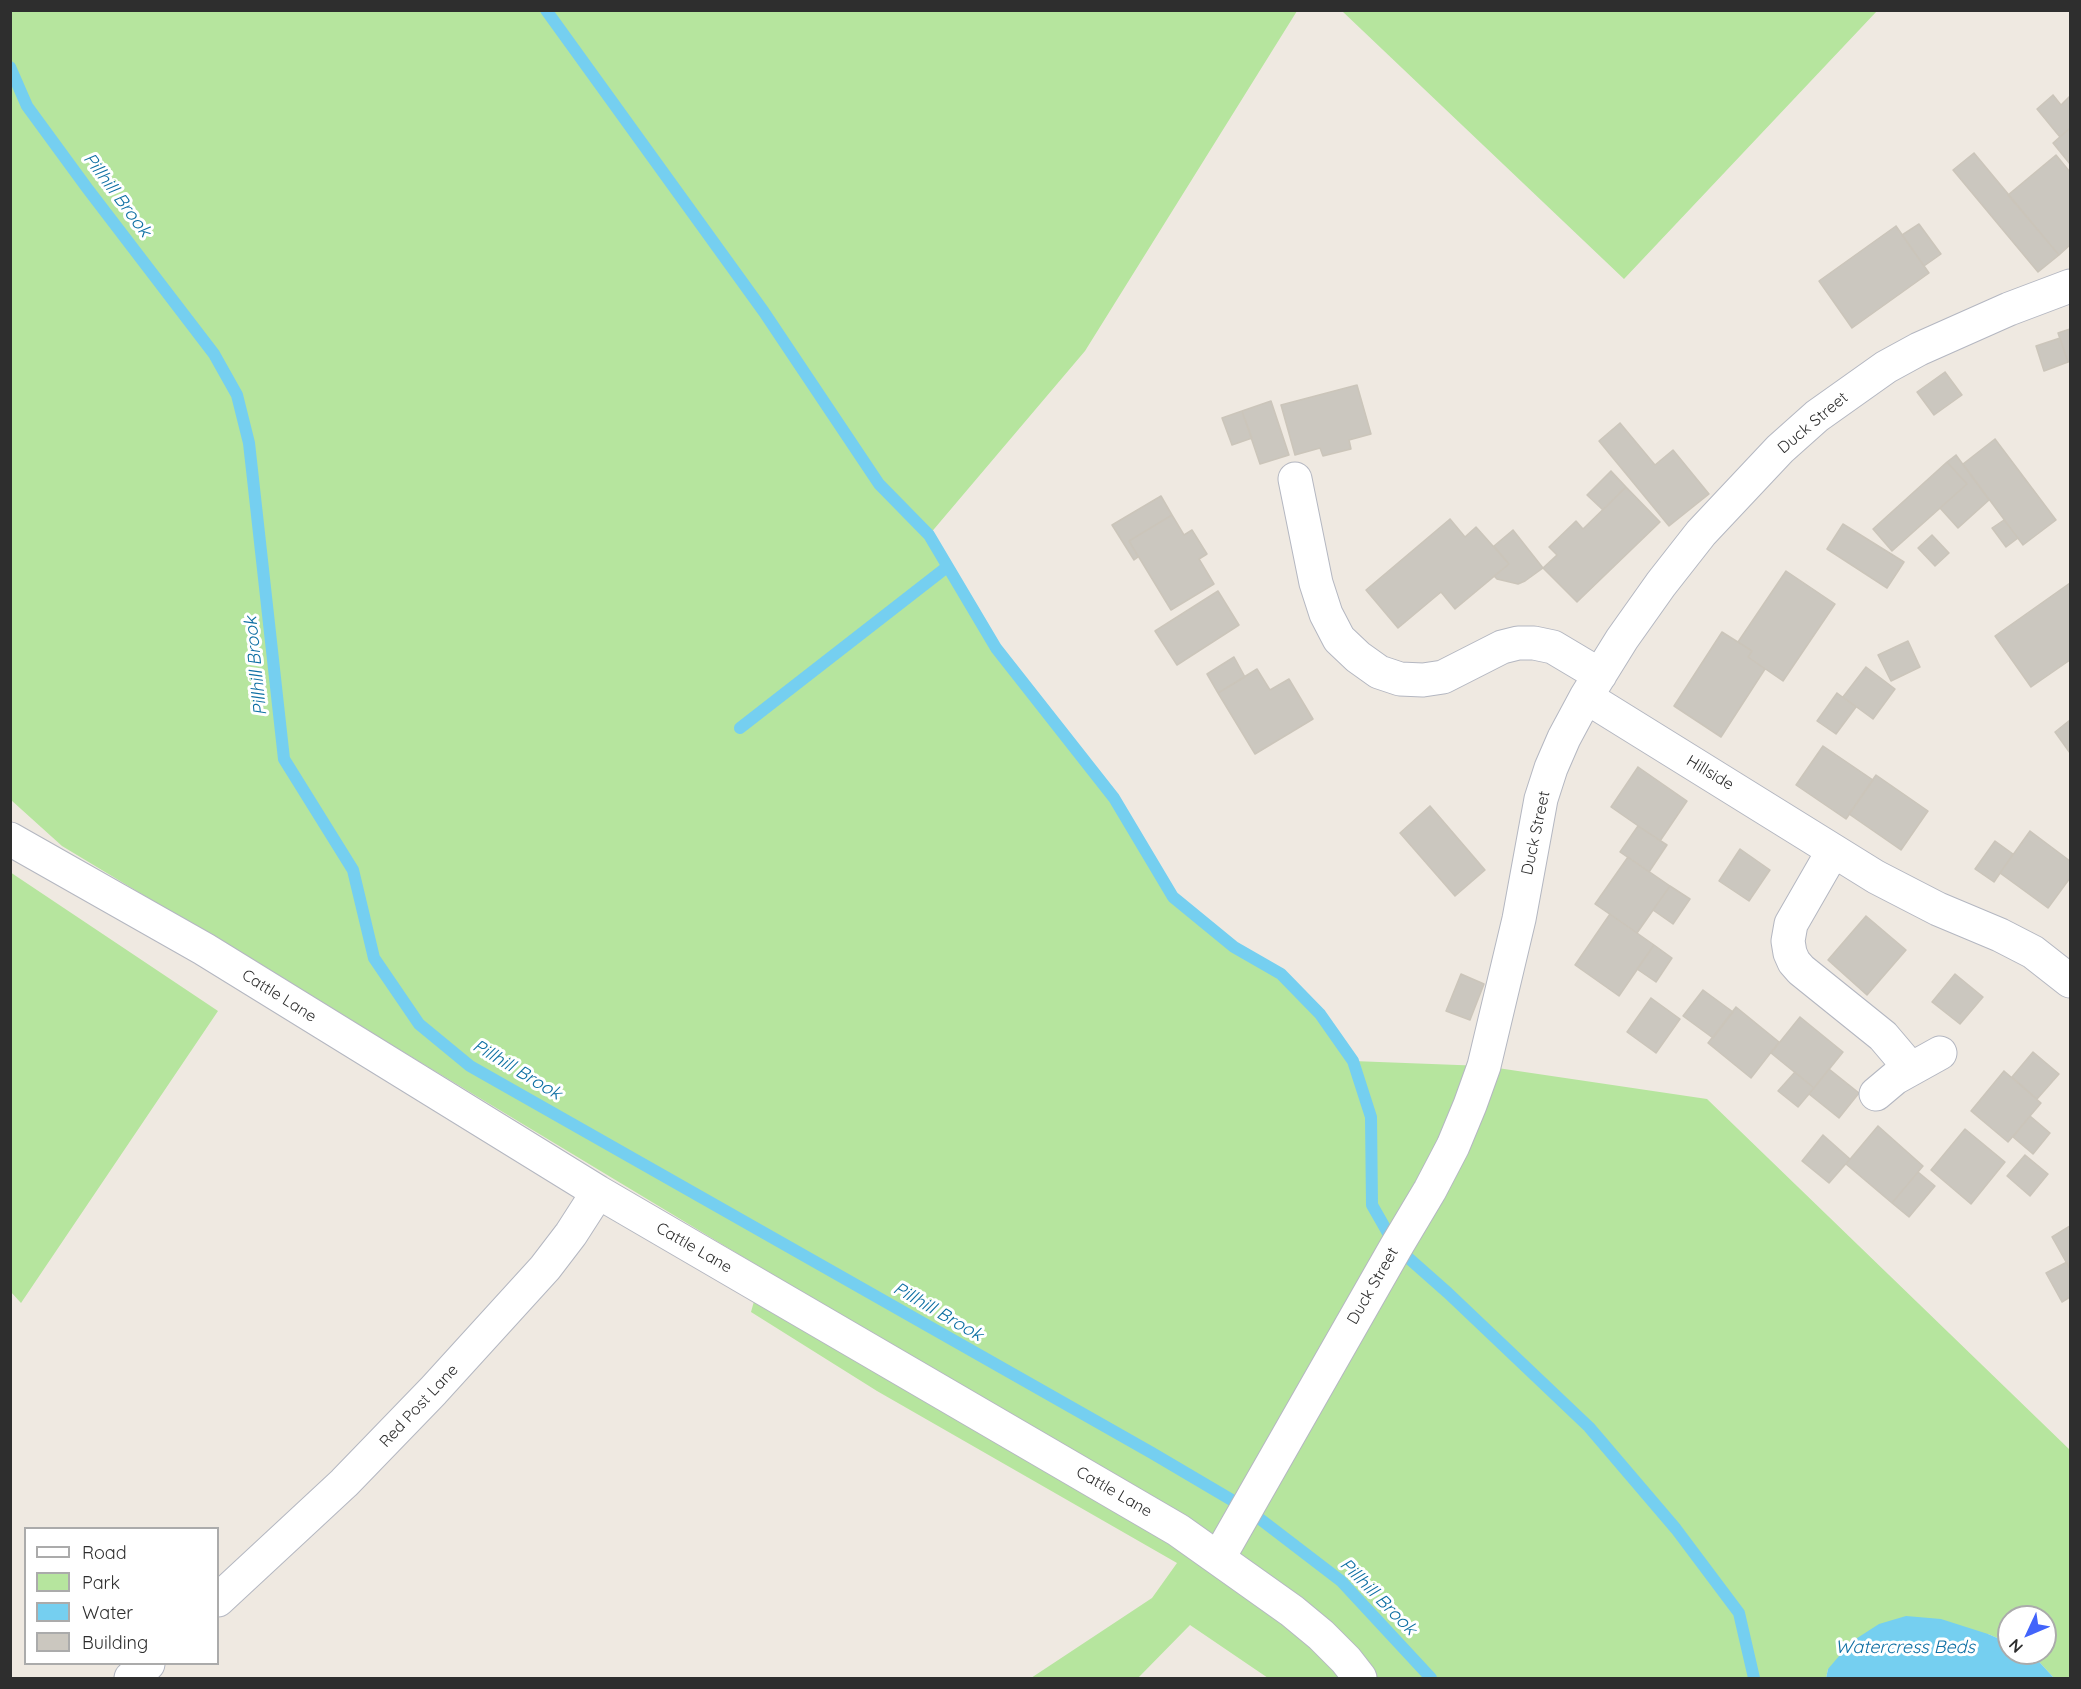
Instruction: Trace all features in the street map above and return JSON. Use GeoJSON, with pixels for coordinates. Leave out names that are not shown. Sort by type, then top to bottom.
{"type":"FeatureCollection","features":[{"type":"Feature","properties":{"kind":"street","name":"Duck Street"},"geometry":{"type":"LineString","coordinates":[[1225,1547],[1382,1271],[1431,1190],[1453,1146],[1484,1066],[1519,918],[1541,799],[1551,768],[1564,738],[1593,686],[1661,584],[1701,533],[1780,449],[1817,417],[1877,373],[1919,349],[2009,309],[2070,286]]}},
{"type":"Feature","properties":{"kind":"street","name":"Hillside"},"geometry":{"type":"LineString","coordinates":[[1295,479],[1316,583],[1326,614],[1340,639],[1358,657],[1379,672],[1400,679],[1423,680],[1443,676],[1502,647],[1518,643],[1534,643],[1553,647],[1593,686],[1755,800],[1833,851],[1912,896],[2033,952],[2070,981]]}},
{"type":"Feature","properties":{"kind":"street","name":"Cattle Lane"},"geometry":{"type":"LineString","coordinates":[[10,839],[204,949],[598,1192],[1178,1530],[1225,1547],[1267,1592],[1314,1629],[1346,1660],[1360,1678]]}},
{"type":"Feature","properties":{"kind":"street"},"geometry":{"type":"LineString","coordinates":[[1833,851],[1791,924],[1788,941],[1790,952],[1794,962],[1801,970],[1882,1036],[1911,1069]]}},
{"type":"Feature","properties":{"kind":"street"},"geometry":{"type":"LineString","coordinates":[[1876,1094],[1895,1078],[1940,1053]]}},
{"type":"Feature","properties":{"kind":"street","name":"Red Post Lane"},"geometry":{"type":"LineString","coordinates":[[219,1599],[344,1484],[433,1391],[545,1268],[571,1234],[598,1192]]}},
{"type":"Feature","properties":{"kind":"street"},"geometry":{"type":"LineString","coordinates":[[131,1678],[147,1665]]}},
{"type":"Feature","properties":{"kind":"green space"},"geometry":{"type":"Polygon","coordinates":[[[11,11],[1297,11],[1085,351],[929,535],[996,648],[1114,798],[1173,897],[1234,947],[1281,974],[1320,1014],[1353,1061],[1484,1066],[1707,1099],[2070,1450],[2070,1678],[2054,1678],[2042,1665],[2057,1665],[2057,1605],[1997,1605],[1997,1638],[1988,1634],[1828,1669],[1826,1678],[1268,1678],[1190,1625],[1138,1678],[1031,1678],[1152,1598],[1177,1563],[877,1391],[751,1312],[763,1269],[62,846],[11,800],[11,11]]]}},
{"type":"Feature","properties":{"kind":"green space"},"geometry":{"type":"Polygon","coordinates":[[[1342,11],[1877,11],[1624,279],[1342,11]]]}},
{"type":"Feature","properties":{"kind":"green space"},"geometry":{"type":"Polygon","coordinates":[[[10,872],[218,1011],[21,1303],[10,1291],[10,872]]]}},
{"type":"Feature","properties":{"kind":"water","name":"Watercress Beds"},"geometry":{"type":"Polygon","coordinates":[[[1906,1616],[1941,1619],[1997,1638],[1997,1665],[2042,1665],[2054,1678],[1826,1678],[1828,1669],[1851,1642],[1879,1624],[1906,1616]]]}},
{"type":"Feature","properties":{"kind":"building"},"geometry":{"type":"Polygon","coordinates":[[[2053,95],[2061,105],[2070,96],[2070,128],[2060,137],[2037,109],[2053,95]]]}},
{"type":"Feature","properties":{"kind":"building"},"geometry":{"type":"Polygon","coordinates":[[[2070,128],[2070,164],[2053,143],[2070,128]]]}},
{"type":"Feature","properties":{"kind":"building"},"geometry":{"type":"Polygon","coordinates":[[[1974,153],[2059,255],[2038,272],[1953,170],[1974,153]]]}},
{"type":"Feature","properties":{"kind":"building"},"geometry":{"type":"Polygon","coordinates":[[[2056,155],[2070,172],[2070,245],[2059,255],[2008,195],[2056,155]]]}},
{"type":"Feature","properties":{"kind":"building"},"geometry":{"type":"Polygon","coordinates":[[[1919,224],[1941,254],[1924,266],[1902,235],[1919,224]]]}},
{"type":"Feature","properties":{"kind":"building"},"geometry":{"type":"Polygon","coordinates":[[[1896,226],[1929,273],[1852,328],[1819,281],[1896,226]]]}},
{"type":"Feature","properties":{"kind":"building"},"geometry":{"type":"Polygon","coordinates":[[[2070,329],[2070,361],[2068,362],[2058,333],[2070,329]]]}},
{"type":"Feature","properties":{"kind":"building"},"geometry":{"type":"Polygon","coordinates":[[[2060,338],[2068,362],[2044,371],[2036,346],[2060,338]]]}},
{"type":"Feature","properties":{"kind":"building"},"geometry":{"type":"Polygon","coordinates":[[[1945,372],[1962,395],[1934,415],[1917,392],[1945,372]]]}},
{"type":"Feature","properties":{"kind":"building"},"geometry":{"type":"Polygon","coordinates":[[[1357,385],[1371,434],[1349,440],[1351,449],[1323,456],[1320,448],[1295,455],[1281,405],[1357,385]]]}},
{"type":"Feature","properties":{"kind":"building"},"geometry":{"type":"Polygon","coordinates":[[[1271,401],[1289,455],[1260,464],[1242,411],[1271,401]]]}},
{"type":"Feature","properties":{"kind":"building"},"geometry":{"type":"Polygon","coordinates":[[[1242,411],[1252,438],[1232,445],[1222,418],[1242,411]]]}},
{"type":"Feature","properties":{"kind":"building"},"geometry":{"type":"Polygon","coordinates":[[[1620,423],[1655,465],[1673,450],[1709,494],[1669,526],[1599,441],[1620,423]]]}},
{"type":"Feature","properties":{"kind":"building"},"geometry":{"type":"Polygon","coordinates":[[[1995,439],[2056,520],[2023,545],[1963,464],[1995,439]]]}},
{"type":"Feature","properties":{"kind":"building"},"geometry":{"type":"Polygon","coordinates":[[[1956,455],[1989,500],[1958,528],[1940,508],[1967,484],[1947,462],[1956,455]]]}},
{"type":"Feature","properties":{"kind":"building"},"geometry":{"type":"Polygon","coordinates":[[[1947,462],[1967,484],[1892,551],[1873,529],[1947,462]]]}},
{"type":"Feature","properties":{"kind":"building"},"geometry":{"type":"Polygon","coordinates":[[[1611,471],[1626,487],[1603,510],[1587,495],[1611,471]]]}},
{"type":"Feature","properties":{"kind":"building"},"geometry":{"type":"Polygon","coordinates":[[[1626,487],[1660,522],[1577,602],[1543,568],[1557,555],[1549,547],[1576,521],[1583,529],[1626,487]]]}},
{"type":"Feature","properties":{"kind":"building"},"geometry":{"type":"Polygon","coordinates":[[[1161,496],[1172,515],[1129,541],[1138,557],[1134,560],[1112,525],[1161,496]]]}},
{"type":"Feature","properties":{"kind":"building"},"geometry":{"type":"Polygon","coordinates":[[[1172,515],[1184,535],[1192,530],[1207,554],[1199,559],[1214,584],[1171,610],[1129,541],[1172,515]]]}},
{"type":"Feature","properties":{"kind":"building"},"geometry":{"type":"Polygon","coordinates":[[[1450,519],[1465,537],[1476,527],[1509,564],[1455,609],[1441,592],[1398,628],[1366,590],[1450,519]]]}},
{"type":"Feature","properties":{"kind":"building"},"geometry":{"type":"Polygon","coordinates":[[[2004,520],[2018,538],[2006,547],[1992,528],[2004,520]]]}},
{"type":"Feature","properties":{"kind":"building"},"geometry":{"type":"Polygon","coordinates":[[[1843,524],[1904,562],[1887,588],[1827,549],[1843,524]]]}},
{"type":"Feature","properties":{"kind":"building"},"geometry":{"type":"Polygon","coordinates":[[[1513,530],[1543,568],[1518,584],[1497,579],[1494,576],[1509,564],[1494,546],[1513,530]]]}},
{"type":"Feature","properties":{"kind":"building"},"geometry":{"type":"Polygon","coordinates":[[[1932,535],[1949,553],[1935,566],[1918,548],[1932,535]]]}},
{"type":"Feature","properties":{"kind":"building"},"geometry":{"type":"Polygon","coordinates":[[[1786,571],[1835,604],[1783,681],[1748,657],[1752,651],[1738,642],[1786,571]]]}},
{"type":"Feature","properties":{"kind":"building"},"geometry":{"type":"Polygon","coordinates":[[[2070,583],[2070,660],[2031,687],[1995,636],[2070,583]]]}},
{"type":"Feature","properties":{"kind":"building"},"geometry":{"type":"Polygon","coordinates":[[[1218,591],[1239,625],[1177,665],[1155,631],[1218,591]]]}},
{"type":"Feature","properties":{"kind":"building"},"geometry":{"type":"Polygon","coordinates":[[[1722,632],[1752,651],[1748,657],[1765,669],[1721,737],[1674,706],[1722,632]]]}},
{"type":"Feature","properties":{"kind":"building"},"geometry":{"type":"Polygon","coordinates":[[[1908,641],[1920,667],[1891,681],[1878,655],[1908,641]]]}},
{"type":"Feature","properties":{"kind":"building"},"geometry":{"type":"Polygon","coordinates":[[[1234,657],[1245,677],[1218,693],[1207,674],[1234,657]]]}},
{"type":"Feature","properties":{"kind":"building"},"geometry":{"type":"Polygon","coordinates":[[[1866,667],[1895,689],[1873,719],[1843,697],[1866,667]]]}},
{"type":"Feature","properties":{"kind":"building"},"geometry":{"type":"Polygon","coordinates":[[[1257,669],[1270,690],[1289,679],[1313,719],[1255,754],[1218,693],[1257,669]]]}},
{"type":"Feature","properties":{"kind":"building"},"geometry":{"type":"Polygon","coordinates":[[[1837,693],[1856,707],[1836,734],[1817,721],[1837,693]]]}},
{"type":"Feature","properties":{"kind":"building"},"geometry":{"type":"Polygon","coordinates":[[[2070,720],[2070,753],[2055,732],[2070,720]]]}},
{"type":"Feature","properties":{"kind":"building"},"geometry":{"type":"Polygon","coordinates":[[[1823,746],[1873,780],[1846,819],[1796,785],[1823,746]]]}},
{"type":"Feature","properties":{"kind":"building"},"geometry":{"type":"Polygon","coordinates":[[[1638,767],[1687,801],[1660,841],[1611,807],[1638,767]]]}},
{"type":"Feature","properties":{"kind":"building"},"geometry":{"type":"Polygon","coordinates":[[[1876,775],[1928,811],[1901,850],[1849,814],[1876,775]]]}},
{"type":"Feature","properties":{"kind":"building"},"geometry":{"type":"Polygon","coordinates":[[[1430,806],[1485,870],[1455,896],[1400,833],[1430,806]]]}},
{"type":"Feature","properties":{"kind":"building"},"geometry":{"type":"Polygon","coordinates":[[[1638,826],[1667,845],[1649,872],[1620,852],[1638,826]]]}},
{"type":"Feature","properties":{"kind":"building"},"geometry":{"type":"Polygon","coordinates":[[[2030,831],[2070,861],[2070,878],[2048,908],[2000,873],[2030,831]]]}},
{"type":"Feature","properties":{"kind":"building"},"geometry":{"type":"Polygon","coordinates":[[[1995,841],[2013,854],[1994,882],[1975,869],[1995,841]]]}},
{"type":"Feature","properties":{"kind":"building"},"geometry":{"type":"Polygon","coordinates":[[[1740,849],[1770,870],[1749,901],[1719,881],[1740,849]]]}},
{"type":"Feature","properties":{"kind":"building"},"geometry":{"type":"Polygon","coordinates":[[[1628,857],[1670,886],[1637,933],[1595,904],[1628,857]]]}},
{"type":"Feature","properties":{"kind":"building"},"geometry":{"type":"Polygon","coordinates":[[[1670,886],[1690,899],[1673,924],[1653,910],[1670,886]]]}},
{"type":"Feature","properties":{"kind":"building"},"geometry":{"type":"Polygon","coordinates":[[[1610,914],[1654,945],[1619,996],[1575,965],[1610,914]]]}},
{"type":"Feature","properties":{"kind":"building"},"geometry":{"type":"Polygon","coordinates":[[[1866,916],[1906,950],[1867,995],[1828,960],[1866,916]]]}},
{"type":"Feature","properties":{"kind":"building"},"geometry":{"type":"Polygon","coordinates":[[[1654,945],[1672,958],[1656,982],[1637,969],[1654,945]]]}},
{"type":"Feature","properties":{"kind":"building"},"geometry":{"type":"Polygon","coordinates":[[[1461,974],[1484,984],[1470,1020],[1446,1011],[1461,974]]]}},
{"type":"Feature","properties":{"kind":"building"},"geometry":{"type":"Polygon","coordinates":[[[1955,974],[1983,997],[1960,1024],[1932,1002],[1955,974]]]}},
{"type":"Feature","properties":{"kind":"building"},"geometry":{"type":"Polygon","coordinates":[[[1703,990],[1733,1012],[1713,1038],[1683,1016],[1703,990]]]}},
{"type":"Feature","properties":{"kind":"building"},"geometry":{"type":"Polygon","coordinates":[[[1651,998],[1680,1019],[1656,1053],[1627,1032],[1651,998]]]}},
{"type":"Feature","properties":{"kind":"building"},"geometry":{"type":"Polygon","coordinates":[[[1736,1007],[1779,1042],[1751,1078],[1708,1043],[1736,1007]]]}},
{"type":"Feature","properties":{"kind":"building"},"geometry":{"type":"Polygon","coordinates":[[[1800,1017],[1843,1052],[1814,1088],[1771,1053],[1800,1017]]]}},
{"type":"Feature","properties":{"kind":"building"},"geometry":{"type":"Polygon","coordinates":[[[2033,1052],[2059,1074],[2037,1099],[2012,1077],[2033,1052]]]}},
{"type":"Feature","properties":{"kind":"building"},"geometry":{"type":"Polygon","coordinates":[[[1829,1069],[1859,1093],[1839,1118],[1809,1094],[1829,1069]]]}},
{"type":"Feature","properties":{"kind":"building"},"geometry":{"type":"Polygon","coordinates":[[[2004,1071],[2041,1103],[2008,1142],[1971,1111],[2004,1071]]]}},
{"type":"Feature","properties":{"kind":"building"},"geometry":{"type":"Polygon","coordinates":[[[1795,1072],[1814,1088],[1798,1107],[1778,1091],[1795,1072]]]}},
{"type":"Feature","properties":{"kind":"building"},"geometry":{"type":"Polygon","coordinates":[[[2030,1116],[2050,1133],[2033,1154],[2013,1137],[2030,1116]]]}},
{"type":"Feature","properties":{"kind":"building"},"geometry":{"type":"Polygon","coordinates":[[[1878,1126],[1923,1166],[1892,1203],[1846,1164],[1878,1126]]]}},
{"type":"Feature","properties":{"kind":"building"},"geometry":{"type":"Polygon","coordinates":[[[1965,1129],[2005,1162],[1971,1204],[1931,1170],[1965,1129]]]}},
{"type":"Feature","properties":{"kind":"building"},"geometry":{"type":"Polygon","coordinates":[[[1823,1135],[1850,1159],[1829,1183],[1802,1161],[1823,1135]]]}},
{"type":"Feature","properties":{"kind":"building"},"geometry":{"type":"Polygon","coordinates":[[[2025,1155],[2048,1174],[2030,1196],[2007,1176],[2025,1155]]]}},
{"type":"Feature","properties":{"kind":"building"},"geometry":{"type":"Polygon","coordinates":[[[1918,1172],[1935,1186],[1909,1217],[1892,1203],[1918,1172]]]}},
{"type":"Feature","properties":{"kind":"building"},"geometry":{"type":"Polygon","coordinates":[[[2070,1226],[2070,1269],[2052,1237],[2070,1226]]]}},
{"type":"Feature","properties":{"kind":"building"},"geometry":{"type":"Polygon","coordinates":[[[2067,1262],[2070,1269],[2070,1297],[2062,1302],[2046,1273],[2067,1262]]]}},
{"type":"Feature","properties":{"kind":"waterway"},"geometry":{"type":"LineString","coordinates":[[546,10],[764,312],[879,484],[929,535],[996,648],[1114,798],[1173,897],[1234,947],[1281,974],[1320,1014],[1353,1061],[1371,1117],[1372,1205],[1396,1247],[1448,1293],[1589,1427],[1676,1529],[1739,1613],[1754,1678]]}},
{"type":"Feature","properties":{"kind":"waterway","name":"Pillhill Brook"},"geometry":{"type":"LineString","coordinates":[[10,67],[27,106],[214,354],[237,395],[249,443],[284,759],[353,870],[374,958],[419,1024],[470,1066],[1247,1509],[1341,1581],[1431,1678]]}},
{"type":"Feature","properties":{"kind":"waterway"},"geometry":{"type":"LineString","coordinates":[[740,728],[947,567]]}}]}
